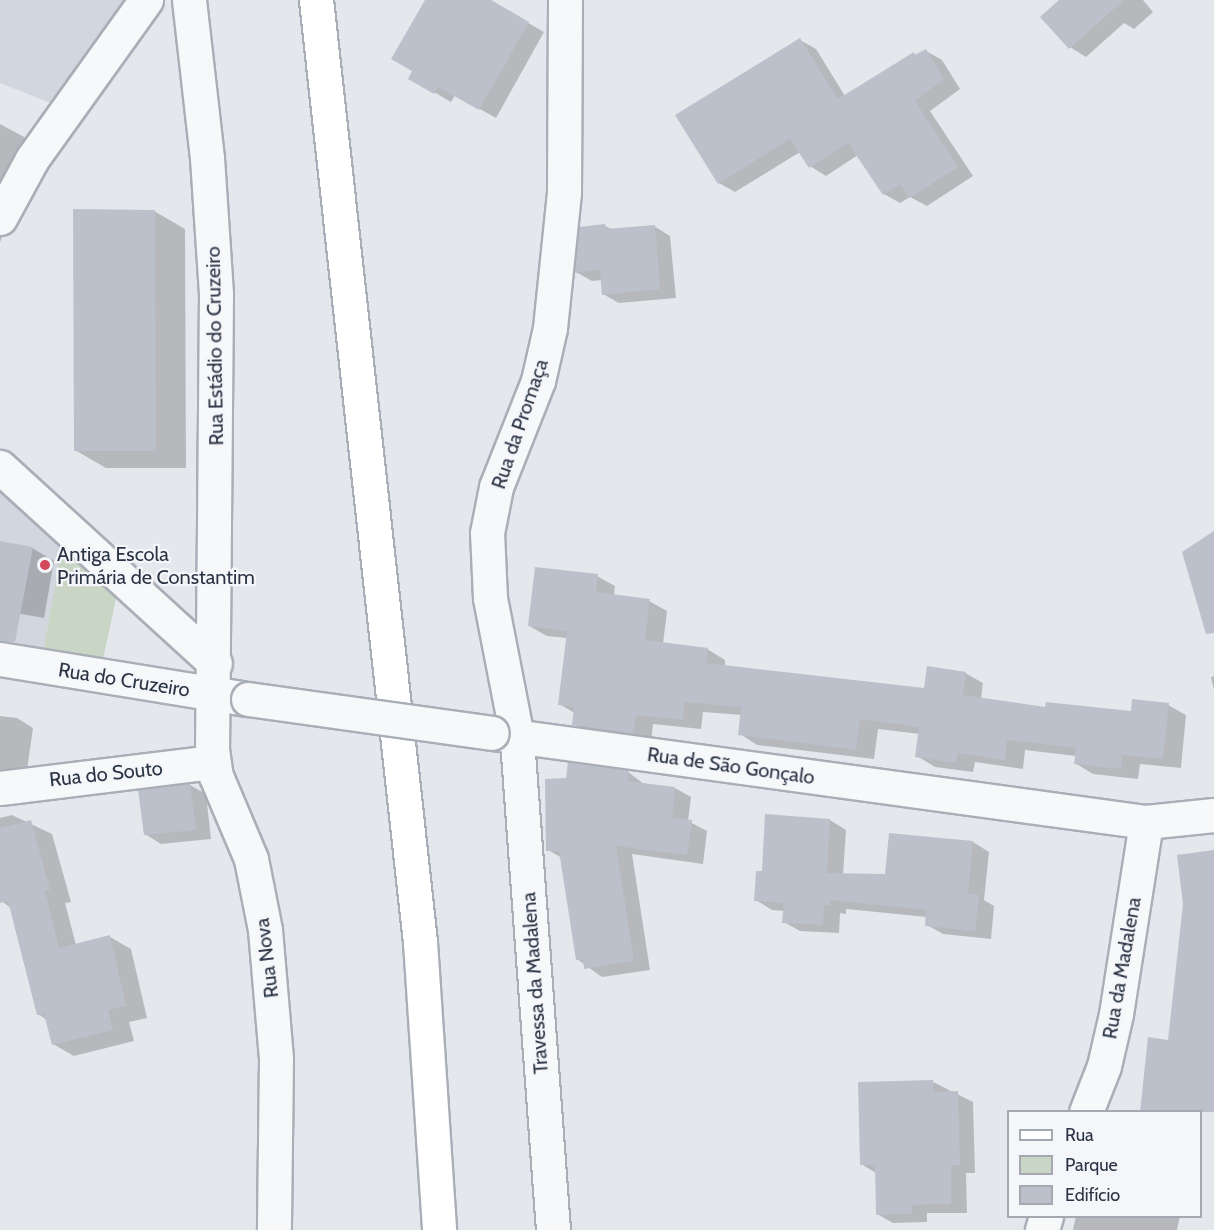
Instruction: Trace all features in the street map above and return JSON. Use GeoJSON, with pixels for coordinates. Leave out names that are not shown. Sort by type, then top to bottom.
{"type":"FeatureCollection","features":[{"type":"Feature","properties":{"kind":"main road"},"geometry":{"type":"LineString","coordinates":[[316,0],[419,931],[439,1230]]}},
{"type":"Feature","properties":{"kind":"street"},"geometry":{"type":"LineString","coordinates":[[0,218],[32,159],[146,0]]}},
{"type":"Feature","properties":{"kind":"street","name":"Rua Estádio do Cruzeiro"},"geometry":{"type":"LineString","coordinates":[[189,0],[207,158],[216,294],[214,678]]}},
{"type":"Feature","properties":{"kind":"street","name":"Rua da Promaça"},"geometry":{"type":"LineString","coordinates":[[505,735],[490,598],[487,533],[496,488],[538,381],[550,328],[564,192],[565,0]]}},
{"type":"Feature","properties":{"kind":"street"},"geometry":{"type":"LineString","coordinates":[[0,467],[214,678]]}},
{"type":"Feature","properties":{"kind":"street","name":"Rua do Cruzeiro"},"geometry":{"type":"LineString","coordinates":[[0,659],[214,678],[248,699]]}},
{"type":"Feature","properties":{"kind":"street","name":"Rua Nova"},"geometry":{"type":"LineString","coordinates":[[214,678],[213,762],[248,849],[265,930],[276,1059],[274,1230]]}},
{"type":"Feature","properties":{"kind":"street","name":"Rua de São Gonçalo"},"geometry":{"type":"LineString","coordinates":[[248,699],[1146,822],[1214,815]]}},
{"type":"Feature","properties":{"kind":"street","name":"Travessa da Madalena"},"geometry":{"type":"LineString","coordinates":[[505,735],[553,1230]]}},
{"type":"Feature","properties":{"kind":"street","name":"Rua do Souto"},"geometry":{"type":"LineString","coordinates":[[0,788],[213,762]]}},
{"type":"Feature","properties":{"kind":"street","name":"Rua da Madalena"},"geometry":{"type":"LineString","coordinates":[[1087,1110],[1104,1066],[1116,1014],[1146,822]]}},
{"type":"Feature","properties":{"kind":"shaded area"},"geometry":{"type":"Polygon","coordinates":[[[0,0],[128,0],[53,104],[0,83],[0,0]]]}},
{"type":"Feature","properties":{"kind":"shaded area","name":"Antiga Escola Primária de Constantim"},"geometry":{"type":"Polygon","coordinates":[[[0,484],[118,589],[103,659],[0,640],[0,484]]]}},
{"type":"Feature","properties":{"kind":"green space"},"geometry":{"type":"Polygon","coordinates":[[[63,541],[118,589],[103,659],[44,648],[63,541]]]}},
{"type":"Feature","properties":{"kind":"building"},"geometry":{"type":"Polygon","coordinates":[[[425,0],[491,0],[529,22],[479,110],[438,87],[434,94],[408,79],[412,71],[391,59],[425,0]]]}},
{"type":"Feature","properties":{"kind":"building"},"geometry":{"type":"Polygon","coordinates":[[[1059,0],[1124,0],[1069,49],[1040,17],[1059,0]]]}},
{"type":"Feature","properties":{"kind":"building"},"geometry":{"type":"Polygon","coordinates":[[[800,38],[838,99],[914,52],[915,55],[926,49],[944,79],[915,101],[958,167],[910,198],[900,184],[883,195],[848,143],[809,168],[790,139],[718,184],[675,115],[800,38]]]}},
{"type":"Feature","properties":{"kind":"building"},"geometry":{"type":"Polygon","coordinates":[[[73,209],[155,210],[156,451],[74,451],[73,209]]]}},
{"type":"Feature","properties":{"kind":"building"},"geometry":{"type":"Polygon","coordinates":[[[605,224],[606,229],[655,225],[660,289],[602,295],[600,270],[575,273],[579,227],[605,224]]]}},
{"type":"Feature","properties":{"kind":"building"},"geometry":{"type":"Polygon","coordinates":[[[1214,531],[1214,633],[1206,634],[1182,552],[1214,531]]]}},
{"type":"Feature","properties":{"kind":"building"},"geometry":{"type":"Polygon","coordinates":[[[0,541],[33,547],[15,642],[0,641],[0,541]]]}},
{"type":"Feature","properties":{"kind":"building"},"geometry":{"type":"Polygon","coordinates":[[[535,567],[598,574],[596,592],[650,599],[645,640],[708,648],[706,663],[924,688],[927,666],[966,672],[963,695],[1045,707],[1046,702],[1131,711],[1132,699],[1169,703],[1163,759],[1122,755],[1121,769],[1074,764],[1076,748],[1007,740],[1005,760],[957,753],[956,763],[915,757],[919,727],[860,719],[856,750],[738,735],[741,707],[685,702],[683,720],[636,715],[633,733],[572,725],[574,707],[558,705],[567,631],[528,626],[535,567]]]}},
{"type":"Feature","properties":{"kind":"building"},"geometry":{"type":"Polygon","coordinates":[[[568,762],[629,771],[627,781],[675,787],[672,818],[692,820],[687,855],[616,846],[634,961],[584,969],[583,959],[576,960],[559,851],[546,851],[545,779],[566,778],[568,762]]]}},
{"type":"Feature","properties":{"kind":"building"},"geometry":{"type":"Polygon","coordinates":[[[190,784],[196,830],[144,835],[138,790],[190,784]]]}},
{"type":"Feature","properties":{"kind":"building"},"geometry":{"type":"Polygon","coordinates":[[[765,814],[830,819],[827,873],[885,874],[889,833],[973,841],[968,894],[979,895],[975,931],[925,926],[926,910],[830,900],[830,905],[824,905],[823,925],[782,923],[784,903],[754,901],[756,871],[762,871],[765,814]]]}},
{"type":"Feature","properties":{"kind":"building"},"geometry":{"type":"Polygon","coordinates":[[[31,820],[50,890],[45,891],[59,948],[110,935],[126,1006],[108,1010],[113,1030],[52,1045],[44,1014],[37,1015],[8,901],[0,903],[0,828],[31,820]]]}},
{"type":"Feature","properties":{"kind":"building"},"geometry":{"type":"Polygon","coordinates":[[[1214,850],[1214,1112],[1140,1110],[1148,1037],[1168,1040],[1183,904],[1177,855],[1214,850]]]}},
{"type":"Feature","properties":{"kind":"building"},"geometry":{"type":"Polygon","coordinates":[[[933,1080],[933,1092],[958,1091],[960,1165],[951,1165],[951,1204],[911,1205],[912,1214],[876,1215],[875,1165],[860,1165],[858,1082],[933,1080]]]}},
{"type":"Feature","properties":{"kind":"place","name":"Antiga Escola Primária de Constantim"},"geometry":{"type":"Point","coordinates":[45,565]}}]}
